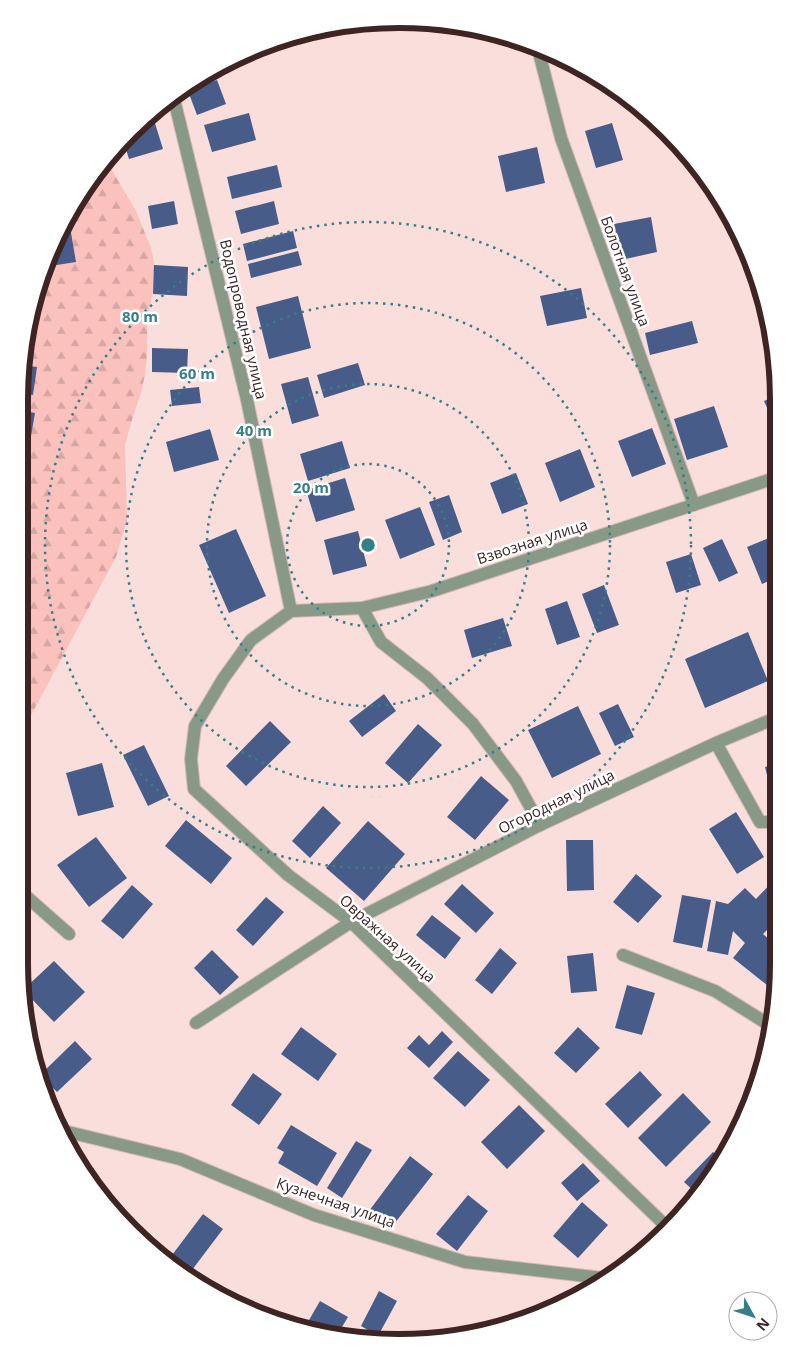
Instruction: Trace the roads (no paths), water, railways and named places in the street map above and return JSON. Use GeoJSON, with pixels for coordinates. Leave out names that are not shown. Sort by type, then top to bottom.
{"type":"FeatureCollection","features":[{"type":"Feature","properties":{"kind":"street","name":"Болотная улица"},"geometry":{"type":"LineString","coordinates":[[540,55],[561,138],[694,505]]}},
{"type":"Feature","properties":{"kind":"street","name":"Водопроводная улица"},"geometry":{"type":"LineString","coordinates":[[175,103],[247,400],[291,610]]}},
{"type":"Feature","properties":{"kind":"street","name":"Взвозная улица"},"geometry":{"type":"LineString","coordinates":[[291,610],[362,608],[432,591],[770,480]]}},
{"type":"Feature","properties":{"kind":"street"},"geometry":{"type":"LineString","coordinates":[[362,608],[381,642],[427,678],[473,724],[516,781],[540,825]]}},
{"type":"Feature","properties":{"kind":"street","name":"Овражная улица"},"geometry":{"type":"LineString","coordinates":[[291,610],[251,640],[223,679],[195,726],[191,759],[194,789],[288,875],[351,922],[663,1223]]}},
{"type":"Feature","properties":{"kind":"street","name":"Огородная улица"},"geometry":{"type":"LineString","coordinates":[[196,1023],[351,922],[540,825],[716,743],[770,720]]}},
{"type":"Feature","properties":{"kind":"street"},"geometry":{"type":"LineString","coordinates":[[716,743],[760,822],[770,822]]}},
{"type":"Feature","properties":{"kind":"street"},"geometry":{"type":"LineString","coordinates":[[28,898],[69,934]]}},
{"type":"Feature","properties":{"kind":"street"},"geometry":{"type":"LineString","coordinates":[[623,955],[715,991],[765,1022]]}},
{"type":"Feature","properties":{"kind":"street","name":"Кузнечная улица"},"geometry":{"type":"LineString","coordinates":[[69,1132],[180,1159],[314,1215],[465,1262],[596,1277]]}}]}
